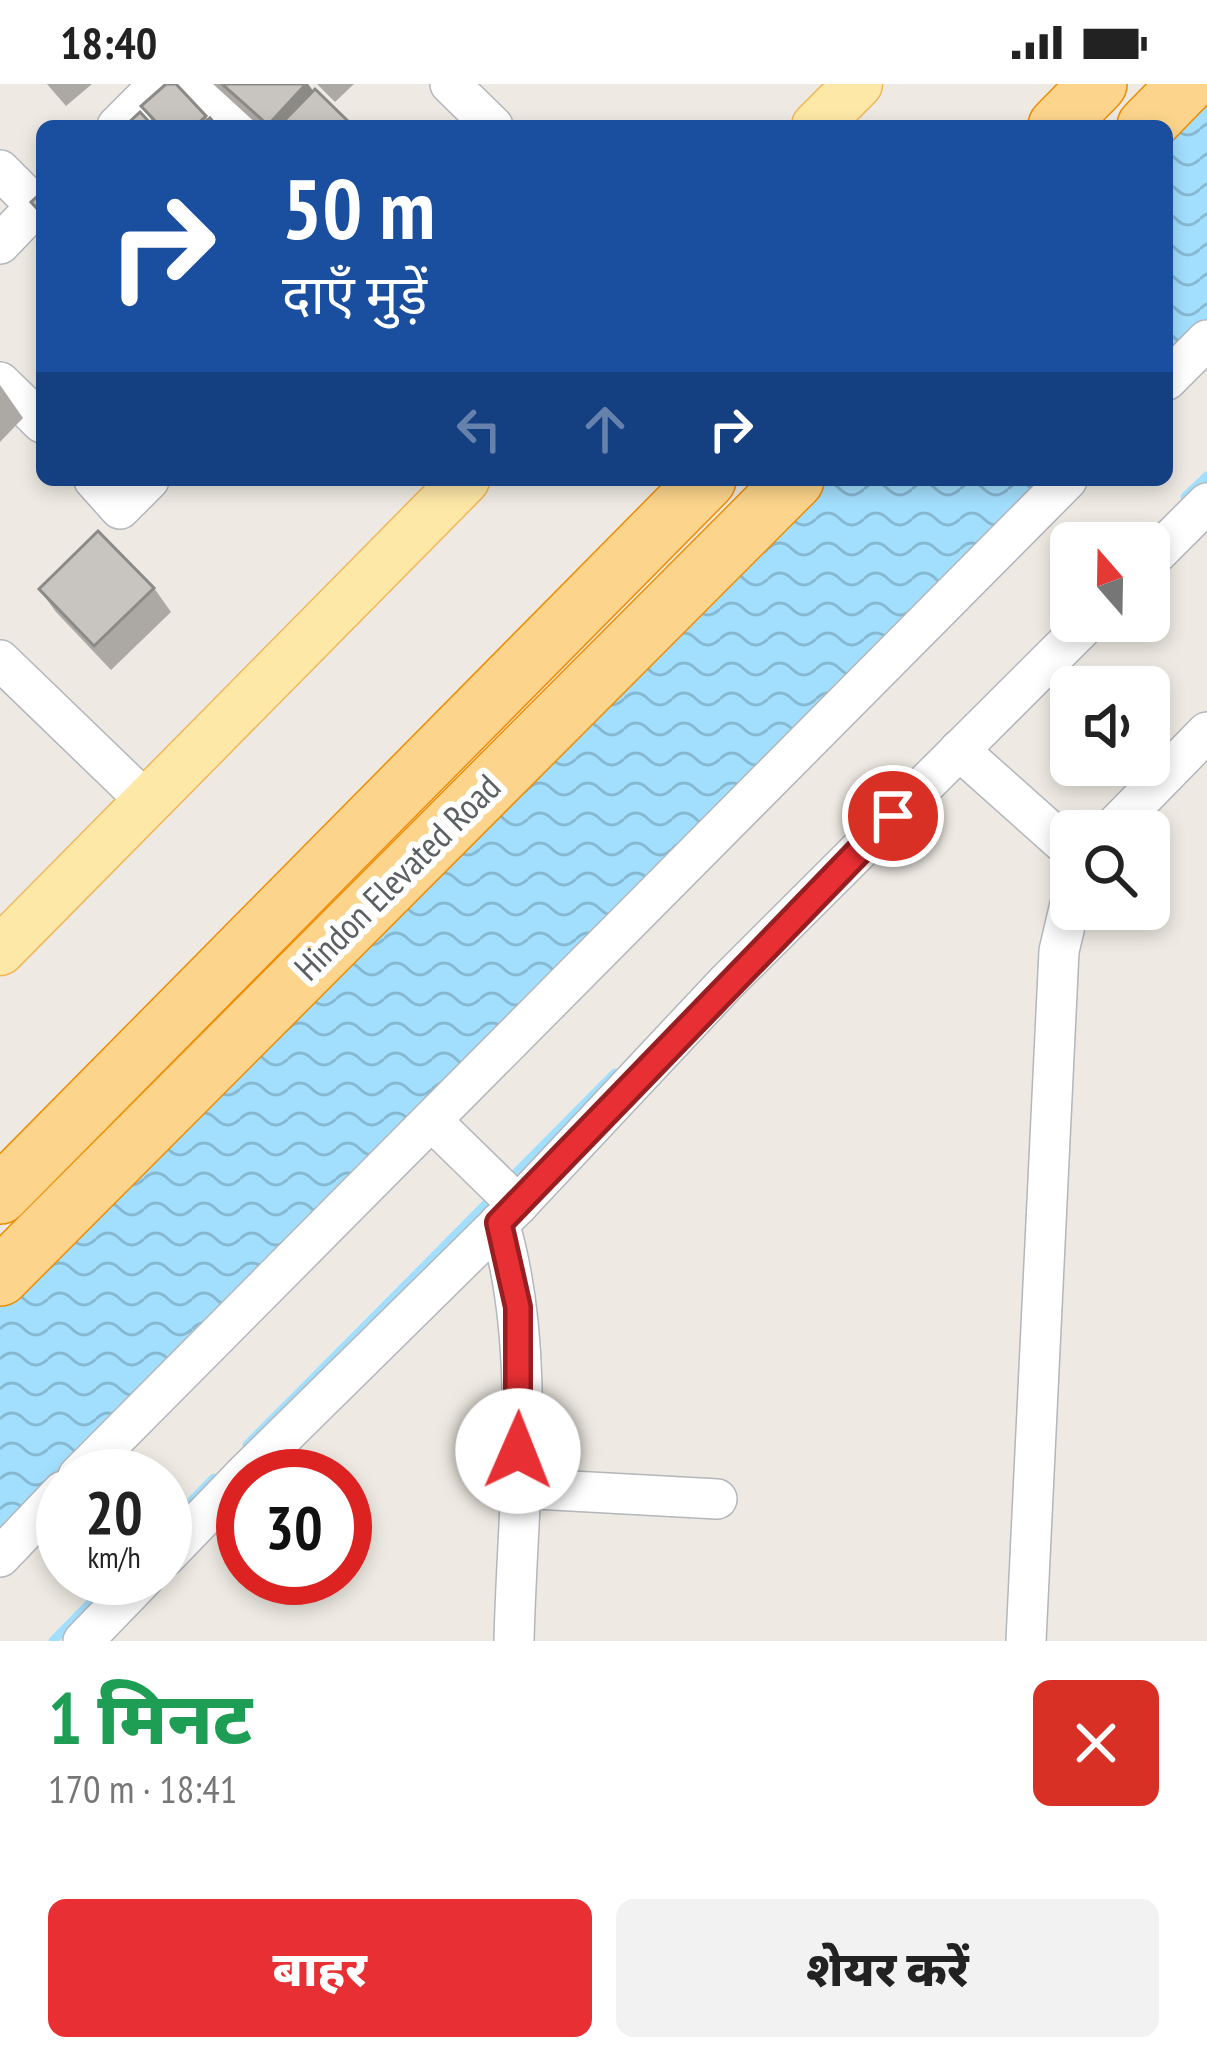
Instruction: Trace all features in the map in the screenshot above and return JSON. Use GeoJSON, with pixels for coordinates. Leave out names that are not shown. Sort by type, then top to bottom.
{"type":"FeatureCollection","features":[{"type":"Feature","properties":{"kind":"highway"},"geometry":{"type":"LineString","coordinates":[[1063,120],[1098,84]]}},
{"type":"Feature","properties":{"kind":"highway"},"geometry":{"type":"LineString","coordinates":[[1152,120],[1187,84]]}},
{"type":"Feature","properties":{"kind":"highway","name":"Hindon Elevated Road"},"geometry":{"type":"LineString","coordinates":[[0,1195],[701,486]]}},
{"type":"Feature","properties":{"kind":"highway","name":"Hindon Elevated Road"},"geometry":{"type":"LineString","coordinates":[[0,1276],[789,486]]}},
{"type":"Feature","properties":{"kind":"main road"},"geometry":{"type":"LineString","coordinates":[[822,120],[858,84]]}},
{"type":"Feature","properties":{"kind":"main road"},"geometry":{"type":"LineString","coordinates":[[1,947],[459,486]]}},
{"type":"Feature","properties":{"kind":"street"},"geometry":{"type":"LineString","coordinates":[[123,120],[159,84]]}},
{"type":"Feature","properties":{"kind":"street"},"geometry":{"type":"LineString","coordinates":[[196,84],[233,120]]}},
{"type":"Feature","properties":{"kind":"street"},"geometry":{"type":"LineString","coordinates":[[450,84],[487,120]]}},
{"type":"Feature","properties":{"kind":"street"},"geometry":{"type":"LineString","coordinates":[[0,170],[36,200]]}},
{"type":"Feature","properties":{"kind":"street"},"geometry":{"type":"LineString","coordinates":[[0,244],[36,206]]}},
{"type":"Feature","properties":{"kind":"street"},"geometry":{"type":"LineString","coordinates":[[1173,374],[1207,340]]}},
{"type":"Feature","properties":{"kind":"street"},"geometry":{"type":"LineString","coordinates":[[0,382],[36,417]]}},
{"type":"Feature","properties":{"kind":"street"},"geometry":{"type":"LineString","coordinates":[[99,486],[120,509],[143,486]]}},
{"type":"Feature","properties":{"kind":"street"},"geometry":{"type":"LineString","coordinates":[[105,1449],[1061,486]]}},
{"type":"Feature","properties":{"kind":"street"},"geometry":{"type":"LineString","coordinates":[[1170,540],[1207,503]]}},
{"type":"Feature","properties":{"kind":"street"},"geometry":{"type":"LineString","coordinates":[[270,1449],[1067,642]]}},
{"type":"Feature","properties":{"kind":"street"},"geometry":{"type":"LineString","coordinates":[[0,660],[147,802]]}},
{"type":"Feature","properties":{"kind":"street"},"geometry":{"type":"LineString","coordinates":[[1131,810],[1207,732]]}},
{"type":"Feature","properties":{"kind":"street"},"geometry":{"type":"LineString","coordinates":[[959,750],[1050,831]]}},
{"type":"Feature","properties":{"kind":"street"},"geometry":{"type":"LineString","coordinates":[[1026,1641],[1059,951],[1064,930]]}},
{"type":"Feature","properties":{"kind":"street"},"geometry":{"type":"LineString","coordinates":[[432,1121],[466,1152],[508,1207],[518,1307],[514,1641]]}},
{"type":"Feature","properties":{"kind":"street"},"geometry":{"type":"LineString","coordinates":[[517,1488],[717,1499]]}},
{"type":"Feature","properties":{"kind":"street"},"geometry":{"type":"LineString","coordinates":[[192,1528],[216,1504]]}},
{"type":"Feature","properties":{"kind":"street"},"geometry":{"type":"LineString","coordinates":[[0,1557],[36,1519]]}},
{"type":"Feature","properties":{"kind":"street"},"geometry":{"type":"LineString","coordinates":[[83,1641],[118,1605]]}},
{"type":"Feature","properties":{"kind":"water"},"geometry":{"type":"Polygon","coordinates":[[[1207,84],[1207,322],[1173,356],[1173,120],[1207,84]]]}},
{"type":"Feature","properties":{"kind":"water"},"geometry":{"type":"Polygon","coordinates":[[[772,486],[1042,486],[81,1449],[36,1449],[36,1494],[0,1530],[0,1258],[772,486]]]}},
{"type":"Feature","properties":{"kind":"building"},"geometry":{"type":"Polygon","coordinates":[[[166,84],[176,84],[206,116],[202,120],[154,120],[141,106],[166,84]]]}},
{"type":"Feature","properties":{"kind":"building"},"geometry":{"type":"Polygon","coordinates":[[[222,84],[306,84],[273,120],[262,120],[222,84]]]}},
{"type":"Feature","properties":{"kind":"building"},"geometry":{"type":"Polygon","coordinates":[[[315,89],[347,120],[285,120],[315,89]]]}},
{"type":"Feature","properties":{"kind":"building"},"geometry":{"type":"Polygon","coordinates":[[[98,531],[154,588],[94,646],[39,589],[98,531]]]}},
{"type":"Feature","properties":{"kind":"waterway"},"geometry":{"type":"LineString","coordinates":[[1185,497],[1207,476]]}},
{"type":"Feature","properties":{"kind":"waterway"},"geometry":{"type":"LineString","coordinates":[[509,1180],[615,1073]]}},
{"type":"Feature","properties":{"kind":"waterway"},"geometry":{"type":"LineString","coordinates":[[247,1445],[493,1197]]}},
{"type":"Feature","properties":{"kind":"waterway"},"geometry":{"type":"LineString","coordinates":[[192,1500],[214,1478]]}},
{"type":"Feature","properties":{"kind":"waterway"},"geometry":{"type":"LineString","coordinates":[[53,1641],[88,1605]]}},
{"type":"Feature","properties":{"kind":"route"},"geometry":{"type":"LineString","coordinates":[[518,1451],[518,1307],[499,1223],[727,982],[893,816]]}}]}
